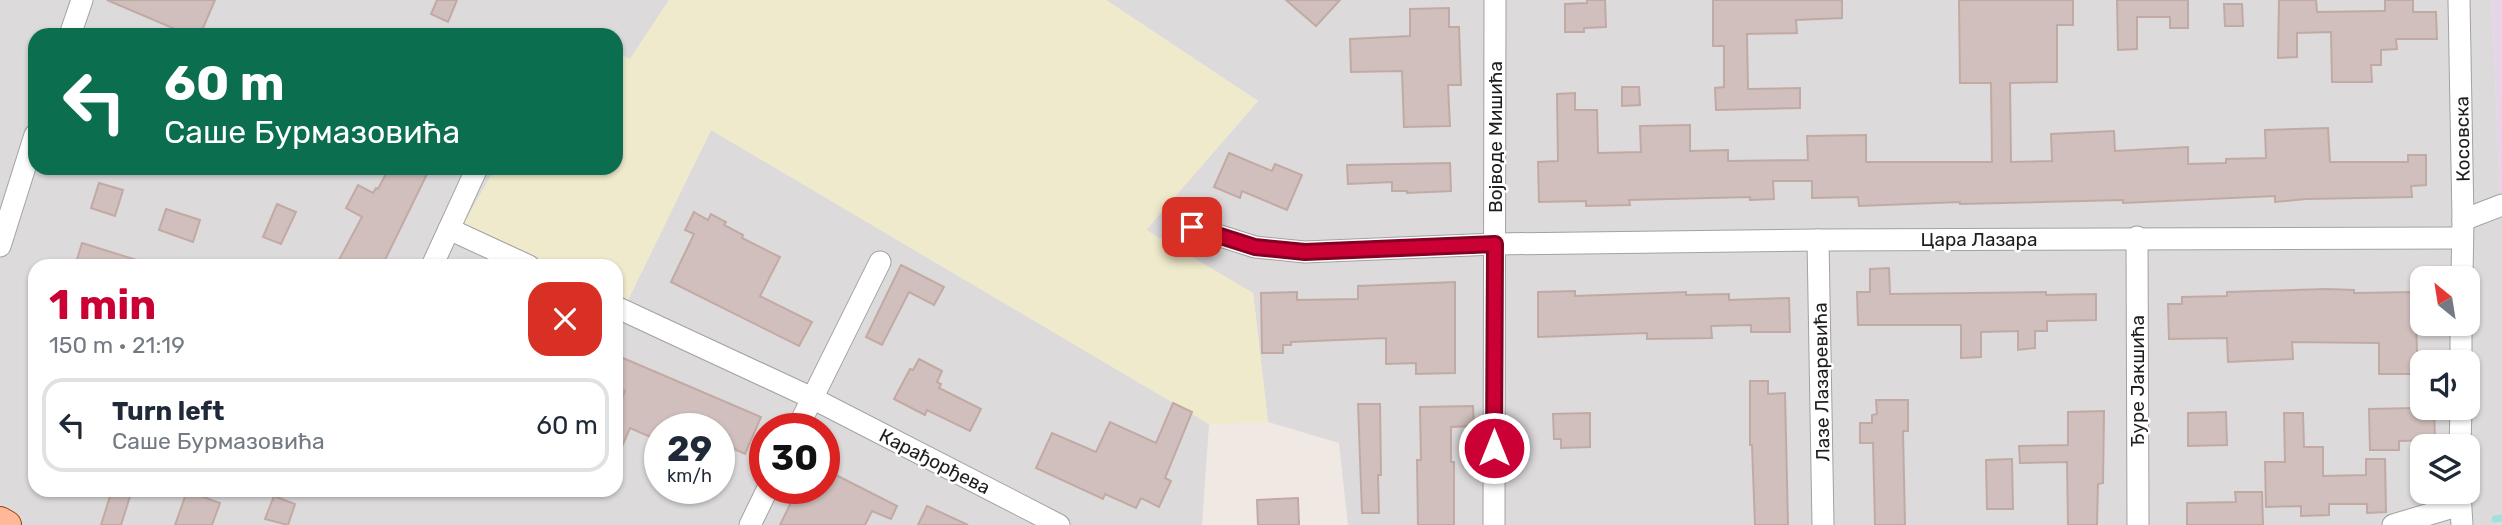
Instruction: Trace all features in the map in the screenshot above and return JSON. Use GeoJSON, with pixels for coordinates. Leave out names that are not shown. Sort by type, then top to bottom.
{"type":"FeatureCollection","features":[{"type":"Feature","properties":{"kind":"main road"},"geometry":{"type":"LineString","coordinates":[[0,521],[7,525]]}},
{"type":"Feature","properties":{"kind":"street"},"geometry":{"type":"LineString","coordinates":[[72,28],[82,0]]}},
{"type":"Feature","properties":{"kind":"street","name":"Војводе Мишића"},"geometry":{"type":"LineString","coordinates":[[1494,525],[1495,0]]}},
{"type":"Feature","properties":{"kind":"street","name":"Косовска"},"geometry":{"type":"LineString","coordinates":[[2459,0],[2462,266]]}},
{"type":"Feature","properties":{"kind":"street"},"geometry":{"type":"LineString","coordinates":[[0,246],[28,157]]}},
{"type":"Feature","properties":{"kind":"street"},"geometry":{"type":"LineString","coordinates":[[435,259],[474,175]]}},
{"type":"Feature","properties":{"kind":"street"},"geometry":{"type":"LineString","coordinates":[[2462,229],[2502,205]]}},
{"type":"Feature","properties":{"kind":"street","name":"Цара Лазара"},"geometry":{"type":"LineString","coordinates":[[1192,227],[1255,247],[1305,252],[1495,244],[2137,237],[2462,229]]}},
{"type":"Feature","properties":{"kind":"street"},"geometry":{"type":"LineString","coordinates":[[449,229],[513,259]]}},
{"type":"Feature","properties":{"kind":"street","name":"Ђуре Јакшића"},"geometry":{"type":"LineString","coordinates":[[2137,237],[2138,525]]}},
{"type":"Feature","properties":{"kind":"street","name":"Лазе Лазаревића"},"geometry":{"type":"LineString","coordinates":[[1818,240],[1823,525]]}},
{"type":"Feature","properties":{"kind":"street"},"geometry":{"type":"LineString","coordinates":[[805,413],[880,262]]}},
{"type":"Feature","properties":{"kind":"street","name":"Карађорђева"},"geometry":{"type":"LineString","coordinates":[[623,310],[812,398],[1059,525]]}},
{"type":"Feature","properties":{"kind":"street"},"geometry":{"type":"LineString","coordinates":[[750,525],[760,504]]}},
{"type":"Feature","properties":{"kind":"street"},"geometry":{"type":"LineString","coordinates":[[2393,525],[2461,507]]}},
{"type":"Feature","properties":{"kind":"shaded area"},"geometry":{"type":"Polygon","coordinates":[[[0,0],[669,0],[630,59],[623,56],[623,28],[28,28],[28,175],[491,175],[463,225],[538,259],[28,259],[28,497],[623,497],[623,298],[628,300],[711,130],[1209,424],[1202,525],[0,525],[0,0]]]}},
{"type":"Feature","properties":{"kind":"shaded area"},"geometry":{"type":"Polygon","coordinates":[[[669,0],[1106,0],[1258,101],[1146,230],[1253,293],[1268,422],[1209,424],[711,130],[628,300],[623,298],[623,259],[538,259],[463,225],[491,175],[623,175],[623,56],[630,59],[669,0]]]}},
{"type":"Feature","properties":{"kind":"shaded area"},"geometry":{"type":"Polygon","coordinates":[[[1106,0],[2492,0],[2502,199],[2502,525],[1348,525],[1339,443],[1268,422],[1253,293],[1146,230],[1258,101],[1106,0]]]}},
{"type":"Feature","properties":{"kind":"shaded area"},"geometry":{"type":"Polygon","coordinates":[[[2492,0],[2502,0],[2502,199],[2500,199],[2492,0]]]}},
{"type":"Feature","properties":{"kind":"building"},"geometry":{"type":"Polygon","coordinates":[[[107,0],[215,0],[203,28],[173,28],[107,0]]]}},
{"type":"Feature","properties":{"kind":"building"},"geometry":{"type":"Polygon","coordinates":[[[437,0],[457,0],[448,22],[431,14],[437,0]]]}},
{"type":"Feature","properties":{"kind":"building"},"geometry":{"type":"Polygon","coordinates":[[[1286,0],[1340,0],[1316,26],[1286,0]]]}},
{"type":"Feature","properties":{"kind":"building"},"geometry":{"type":"Polygon","coordinates":[[[1587,0],[1605,0],[1606,27],[1584,28],[1584,32],[1565,32],[1565,4],[1587,3],[1587,0]]]}},
{"type":"Feature","properties":{"kind":"building"},"geometry":{"type":"Polygon","coordinates":[[[1713,0],[1842,0],[1842,18],[1796,20],[1797,33],[1747,34],[1748,89],[1800,88],[1800,108],[1716,110],[1715,88],[1724,87],[1724,46],[1713,46],[1713,0]]]}},
{"type":"Feature","properties":{"kind":"building"},"geometry":{"type":"Polygon","coordinates":[[[1959,0],[2073,0],[2073,25],[2057,25],[2057,82],[2010,83],[2011,162],[2052,161],[2051,134],[2114,131],[2115,151],[2188,147],[2188,164],[2226,163],[2226,159],[2266,158],[2265,130],[2328,128],[2330,162],[2408,162],[2408,155],[2426,155],[2426,185],[2411,186],[2412,197],[2275,202],[2275,196],[2123,203],[2123,200],[1859,206],[1858,197],[1812,198],[1812,181],[1773,181],[1774,199],[1750,200],[1750,197],[1629,200],[1630,205],[1586,206],[1586,201],[1539,202],[1538,162],[1558,161],[1557,94],[1575,93],[1575,110],[1597,110],[1598,153],[1641,152],[1640,126],[1690,125],[1690,151],[1728,150],[1728,161],[1808,160],[1807,136],[1866,135],[1866,162],[1992,162],[1991,83],[1960,83],[1959,0]]]}},
{"type":"Feature","properties":{"kind":"building"},"geometry":{"type":"Polygon","coordinates":[[[2117,0],[2188,0],[2188,28],[2170,28],[2170,17],[2137,17],[2137,49],[2118,50],[2117,0]]]}},
{"type":"Feature","properties":{"kind":"building"},"geometry":{"type":"Polygon","coordinates":[[[2279,0],[2316,0],[2317,12],[2385,11],[2385,0],[2413,0],[2413,12],[2436,12],[2437,39],[2396,39],[2397,49],[2381,50],[2381,65],[2371,65],[2372,82],[2332,82],[2331,32],[2297,33],[2297,57],[2278,58],[2279,0]]]}},
{"type":"Feature","properties":{"kind":"building"},"geometry":{"type":"Polygon","coordinates":[[[2224,4],[2242,4],[2243,26],[2225,26],[2224,4]]]}},
{"type":"Feature","properties":{"kind":"building"},"geometry":{"type":"Polygon","coordinates":[[[1449,8],[1449,27],[1459,27],[1461,85],[1448,85],[1450,126],[1404,127],[1402,71],[1351,72],[1350,39],[1410,36],[1410,9],[1449,8]]]}},
{"type":"Feature","properties":{"kind":"building"},"geometry":{"type":"Polygon","coordinates":[[[1622,87],[1639,87],[1640,105],[1622,106],[1622,87]]]}},
{"type":"Feature","properties":{"kind":"building"},"geometry":{"type":"Polygon","coordinates":[[[1229,153],[1272,171],[1275,164],[1302,175],[1287,210],[1242,191],[1240,198],[1214,187],[1229,153]]]}},
{"type":"Feature","properties":{"kind":"building"},"geometry":{"type":"Polygon","coordinates":[[[1450,163],[1451,191],[1392,191],[1392,182],[1348,184],[1347,165],[1450,163]]]}},
{"type":"Feature","properties":{"kind":"building"},"geometry":{"type":"Polygon","coordinates":[[[385,175],[427,175],[385,259],[340,259],[362,217],[346,208],[358,185],[373,193],[385,175]]]}},
{"type":"Feature","properties":{"kind":"building"},"geometry":{"type":"Polygon","coordinates":[[[99,183],[123,190],[115,216],[91,208],[99,183]]]}},
{"type":"Feature","properties":{"kind":"building"},"geometry":{"type":"Polygon","coordinates":[[[277,204],[296,212],[281,244],[263,237],[277,204]]]}},
{"type":"Feature","properties":{"kind":"building"},"geometry":{"type":"Polygon","coordinates":[[[166,209],[200,220],[193,242],[159,230],[166,209]]]}},
{"type":"Feature","properties":{"kind":"building"},"geometry":{"type":"Polygon","coordinates":[[[694,212],[708,220],[711,214],[743,235],[742,238],[780,257],[760,296],[812,322],[799,346],[671,282],[694,234],[685,230],[694,212]]]}},
{"type":"Feature","properties":{"kind":"building"},"geometry":{"type":"Polygon","coordinates":[[[82,243],[133,259],[77,259],[82,243]]]}},
{"type":"Feature","properties":{"kind":"building"},"geometry":{"type":"Polygon","coordinates":[[[901,265],[944,287],[934,305],[909,292],[882,345],[866,337],[901,265]]]}},
{"type":"Feature","properties":{"kind":"building"},"geometry":{"type":"Polygon","coordinates":[[[1889,268],[1890,294],[2096,294],[2096,320],[2047,321],[2047,331],[2035,331],[2035,348],[2018,350],[2018,331],[1981,332],[1981,357],[1961,358],[1961,325],[1858,325],[1857,292],[1870,292],[1870,269],[1889,268]]]}},
{"type":"Feature","properties":{"kind":"building"},"geometry":{"type":"Polygon","coordinates":[[[1455,282],[1455,373],[1416,374],[1416,363],[1386,364],[1386,338],[1291,342],[1291,345],[1283,345],[1283,353],[1262,353],[1261,293],[1297,292],[1297,300],[1358,299],[1358,286],[1455,282]]]}},
{"type":"Feature","properties":{"kind":"building"},"geometry":{"type":"Polygon","coordinates":[[[2326,289],[2354,290],[2354,293],[2410,292],[2410,336],[2416,336],[2417,350],[2410,350],[2410,374],[2379,374],[2379,343],[2292,342],[2293,359],[2228,362],[2227,338],[2169,339],[2168,304],[2182,304],[2182,297],[2227,296],[2227,292],[2326,289]]]}},
{"type":"Feature","properties":{"kind":"building"},"geometry":{"type":"Polygon","coordinates":[[[1575,291],[1575,296],[1686,292],[1686,295],[1729,294],[1729,300],[1789,298],[1790,332],[1751,332],[1751,325],[1711,326],[1712,338],[1647,339],[1647,333],[1538,337],[1538,292],[1575,291]]]}},
{"type":"Feature","properties":{"kind":"building"},"geometry":{"type":"Polygon","coordinates":[[[623,358],[752,413],[749,413],[749,445],[745,454],[735,449],[735,413],[644,413],[644,434],[630,428],[623,444],[623,358]]]}},
{"type":"Feature","properties":{"kind":"building"},"geometry":{"type":"Polygon","coordinates":[[[919,359],[942,371],[937,382],[941,384],[939,388],[981,409],[970,431],[927,410],[925,415],[894,399],[910,369],[913,370],[919,359]]]}},
{"type":"Feature","properties":{"kind":"building"},"geometry":{"type":"Polygon","coordinates":[[[1750,381],[1768,381],[1768,394],[1785,393],[1788,525],[1755,525],[1750,445],[1750,381]]]}},
{"type":"Feature","properties":{"kind":"building"},"geometry":{"type":"Polygon","coordinates":[[[1876,400],[1908,400],[1908,431],[1903,431],[1905,525],[1875,525],[1873,443],[1860,443],[1860,423],[1872,423],[1872,415],[1877,414],[1876,400]]]}},
{"type":"Feature","properties":{"kind":"building"},"geometry":{"type":"Polygon","coordinates":[[[1173,403],[1192,412],[1165,478],[1171,481],[1159,507],[1141,498],[1136,508],[1105,494],[1103,499],[1036,468],[1052,433],[1096,452],[1110,422],[1156,443],[1173,403]]]}},
{"type":"Feature","properties":{"kind":"building"},"geometry":{"type":"Polygon","coordinates":[[[1358,404],[1380,404],[1379,513],[1362,513],[1358,404]]]}},
{"type":"Feature","properties":{"kind":"building"},"geometry":{"type":"Polygon","coordinates":[[[1473,406],[1474,426],[1451,427],[1454,525],[1418,525],[1417,460],[1421,460],[1420,407],[1473,406]]]}},
{"type":"Feature","properties":{"kind":"building"},"geometry":{"type":"Polygon","coordinates":[[[2410,408],[2410,420],[2434,420],[2435,434],[2410,434],[2410,441],[2399,441],[2399,450],[2370,450],[2369,409],[2410,408]]]}},
{"type":"Feature","properties":{"kind":"building"},"geometry":{"type":"Polygon","coordinates":[[[2104,411],[2103,483],[2098,484],[2097,525],[2068,525],[2067,462],[2020,463],[2019,446],[2068,445],[2068,412],[2104,411]]]}},
{"type":"Feature","properties":{"kind":"building"},"geometry":{"type":"Polygon","coordinates":[[[2226,412],[2227,445],[2188,446],[2188,413],[2226,412]]]}},
{"type":"Feature","properties":{"kind":"building"},"geometry":{"type":"Polygon","coordinates":[[[1590,413],[1590,447],[1561,448],[1561,439],[1554,439],[1553,414],[1590,413]]]}},
{"type":"Feature","properties":{"kind":"building"},"geometry":{"type":"Polygon","coordinates":[[[2284,413],[2303,413],[2304,447],[2323,447],[2323,476],[2366,475],[2366,459],[2385,459],[2386,512],[2367,513],[2367,504],[2329,504],[2329,515],[2301,516],[2301,506],[2266,507],[2265,462],[2285,462],[2284,413]]]}},
{"type":"Feature","properties":{"kind":"building"},"geometry":{"type":"Polygon","coordinates":[[[2012,459],[2013,509],[1987,509],[1986,460],[2012,459]]]}},
{"type":"Feature","properties":{"kind":"building"},"geometry":{"type":"Polygon","coordinates":[[[840,477],[897,506],[891,519],[872,511],[865,525],[780,525],[790,504],[840,504],[840,477]]]}},
{"type":"Feature","properties":{"kind":"building"},"geometry":{"type":"Polygon","coordinates":[[[2235,492],[2262,492],[2263,525],[2187,525],[2187,503],[2236,502],[2235,492]]]}},
{"type":"Feature","properties":{"kind":"building"},"geometry":{"type":"Polygon","coordinates":[[[110,497],[130,497],[121,525],[101,525],[110,497]]]}},
{"type":"Feature","properties":{"kind":"building"},"geometry":{"type":"Polygon","coordinates":[[[185,497],[204,497],[220,503],[212,525],[175,525],[185,497]]]}},
{"type":"Feature","properties":{"kind":"building"},"geometry":{"type":"Polygon","coordinates":[[[274,497],[295,504],[288,525],[265,519],[274,497]]]}},
{"type":"Feature","properties":{"kind":"building"},"geometry":{"type":"Polygon","coordinates":[[[1298,498],[1299,525],[1258,525],[1257,500],[1298,498]]]}},
{"type":"Feature","properties":{"kind":"building"},"geometry":{"type":"Polygon","coordinates":[[[927,506],[968,525],[918,525],[927,506]]]}},
{"type":"Feature","properties":{"kind":"waterway"},"geometry":{"type":"LineString","coordinates":[[2495,519],[2502,518]]}},
{"type":"Feature","properties":{"kind":"route"},"geometry":{"type":"LineString","coordinates":[[1192,227],[1255,247],[1305,252],[1495,244],[1494,448]]}}]}
